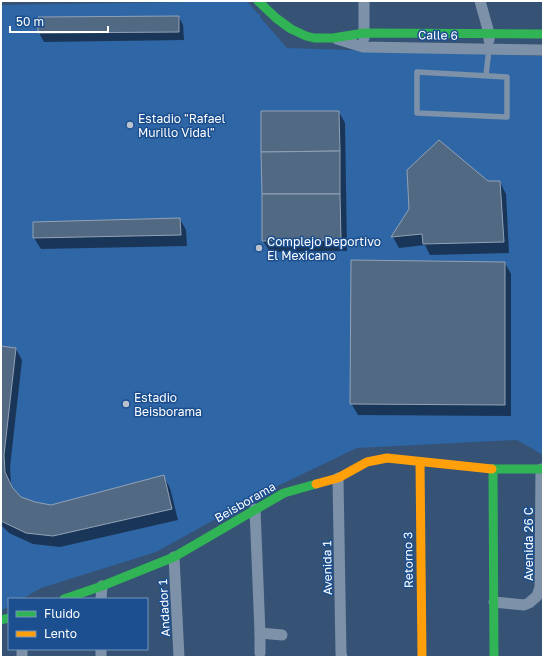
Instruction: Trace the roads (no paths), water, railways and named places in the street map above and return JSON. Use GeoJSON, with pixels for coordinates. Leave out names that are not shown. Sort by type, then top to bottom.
{"type":"FeatureCollection","features":[{"type":"Feature","properties":{"kind":"street","name":"Calle 6"},"geometry":{"type":"LineString","coordinates":[[258,1],[282,23],[297,32],[314,38],[335,38],[364,33],[543,34]]}},
{"type":"Feature","properties":{"kind":"street"},"geometry":{"type":"LineString","coordinates":[[364,1],[364,47]]}},
{"type":"Feature","properties":{"kind":"street"},"geometry":{"type":"LineString","coordinates":[[480,1],[489,33],[489,49]]}},
{"type":"Feature","properties":{"kind":"street","name":"Calle 6"},"geometry":{"type":"LineString","coordinates":[[335,38],[364,47],[543,50]]}},
{"type":"Feature","properties":{"kind":"street","name":"Beisborama"},"geometry":{"type":"LineString","coordinates":[[67,598],[102,586],[174,557],[284,493],[338,478],[367,462],[387,458],[493,469],[542,469]]}},
{"type":"Feature","properties":{"kind":"street","name":"Retorno 3"},"geometry":{"type":"LineString","coordinates":[[420,462],[422,657]]}},
{"type":"Feature","properties":{"kind":"street"},"geometry":{"type":"LineString","coordinates":[[493,469],[494,657]]}},
{"type":"Feature","properties":{"kind":"street","name":"Avenida 26 C"},"geometry":{"type":"LineString","coordinates":[[494,602],[524,605],[529,603],[536,596],[540,587],[542,469]]}},
{"type":"Feature","properties":{"kind":"street","name":"Avenida 1"},"geometry":{"type":"LineString","coordinates":[[338,478],[342,657]]}},
{"type":"Feature","properties":{"kind":"street"},"geometry":{"type":"LineString","coordinates":[[255,509],[260,653]]}},
{"type":"Feature","properties":{"kind":"street","name":"Andador 1"},"geometry":{"type":"LineString","coordinates":[[174,557],[179,657]]}},
{"type":"Feature","properties":{"kind":"street"},"geometry":{"type":"LineString","coordinates":[[102,586],[102,598]]}},
{"type":"Feature","properties":{"kind":"street"},"geometry":{"type":"LineString","coordinates":[[260,633],[282,636]]}},
{"type":"Feature","properties":{"kind":"lane"},"geometry":{"type":"LineString","coordinates":[[486,75],[489,49]]}},
{"type":"Feature","properties":{"kind":"lane"},"geometry":{"type":"LineString","coordinates":[[417,72],[486,75],[507,77],[507,117],[417,113],[417,72]]}},
{"type":"Feature","properties":{"kind":"place","name":"Estadio \"Rafael Murillo Vidal\""},"geometry":{"type":"Point","coordinates":[130,125]}},
{"type":"Feature","properties":{"kind":"place","name":"Complejo Deportivo El Mexicano"},"geometry":{"type":"Point","coordinates":[259,248]}},
{"type":"Feature","properties":{"kind":"place","name":"Estadio Beisborama"},"geometry":{"type":"Point","coordinates":[126,404]}}]}
